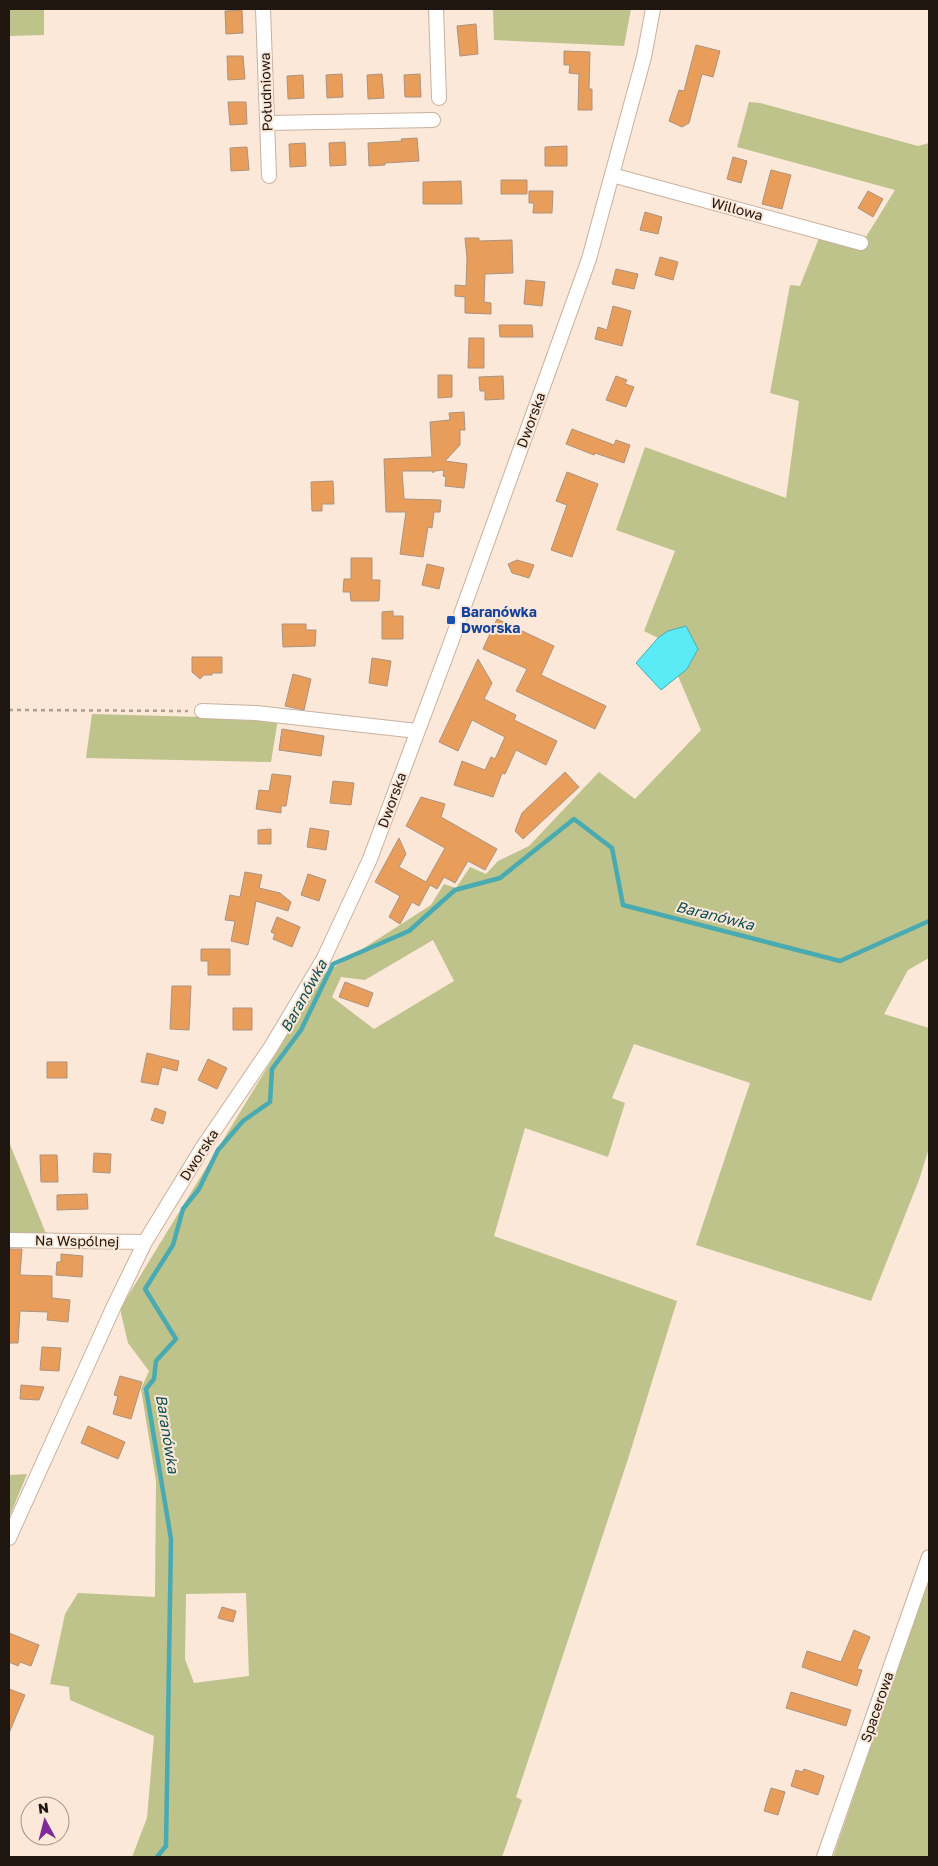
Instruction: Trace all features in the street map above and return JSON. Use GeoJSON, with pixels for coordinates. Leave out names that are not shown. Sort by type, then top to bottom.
{"type":"FeatureCollection","features":[{"type":"Feature","properties":{"kind":"street","name":"Południowa"},"geometry":{"type":"LineString","coordinates":[[263,9],[270,176]]}},
{"type":"Feature","properties":{"kind":"street"},"geometry":{"type":"LineString","coordinates":[[436,9],[439,98]]}},
{"type":"Feature","properties":{"kind":"street","name":"Dworska"},"geometry":{"type":"LineString","coordinates":[[9,1538],[145,1242],[203,1147],[270,1047],[324,958],[370,859],[589,259],[644,56],[653,9]]}},
{"type":"Feature","properties":{"kind":"street"},"geometry":{"type":"LineString","coordinates":[[268,123],[433,120]]}},
{"type":"Feature","properties":{"kind":"street","name":"Willowa"},"geometry":{"type":"LineString","coordinates":[[612,175],[861,243]]}},
{"type":"Feature","properties":{"kind":"street"},"geometry":{"type":"LineString","coordinates":[[202,711],[256,713],[417,731]]}},
{"type":"Feature","properties":{"kind":"street","name":"Na Wspólnej"},"geometry":{"type":"LineString","coordinates":[[9,1240],[145,1242]]}},
{"type":"Feature","properties":{"kind":"street","name":"Spacerowa"},"geometry":{"type":"LineString","coordinates":[[824,1857],[929,1557]]}},
{"type":"Feature","properties":{"kind":"path"},"geometry":{"type":"LineString","coordinates":[[9,710],[202,711]]}},
{"type":"Feature","properties":{"kind":"green space"},"geometry":{"type":"Polygon","coordinates":[[[9,9],[44,9],[44,35],[9,36],[9,9]]]}},
{"type":"Feature","properties":{"kind":"green space"},"geometry":{"type":"Polygon","coordinates":[[[493,9],[631,9],[624,46],[494,40],[493,9]]]}},
{"type":"Feature","properties":{"kind":"green space"},"geometry":{"type":"Polygon","coordinates":[[[749,102],[760,103],[918,146],[929,143],[929,958],[908,970],[884,1014],[929,1028],[929,1148],[919,1180],[871,1301],[696,1245],[750,1083],[634,1044],[612,1098],[625,1103],[608,1157],[525,1128],[494,1236],[677,1301],[628,1459],[516,1797],[522,1800],[502,1857],[132,1857],[147,1818],[154,1736],[70,1700],[69,1687],[50,1684],[65,1614],[78,1593],[155,1597],[156,1481],[141,1389],[149,1371],[128,1343],[120,1309],[325,973],[431,905],[444,884],[456,888],[470,867],[486,874],[498,861],[529,846],[599,772],[635,799],[701,730],[678,676],[687,669],[698,649],[686,626],[668,631],[658,638],[644,631],[675,551],[616,530],[645,447],[786,498],[799,401],[770,393],[790,285],[800,286],[819,238],[864,240],[895,190],[737,147],[749,102]],[[433,940],[365,980],[341,977],[332,997],[374,1029],[454,981],[433,940]],[[246,1593],[186,1594],[185,1659],[194,1683],[249,1676],[246,1593]]]}},
{"type":"Feature","properties":{"kind":"green space"},"geometry":{"type":"Polygon","coordinates":[[[92,714],[278,719],[271,762],[86,758],[92,714]]]}},
{"type":"Feature","properties":{"kind":"green space"},"geometry":{"type":"Polygon","coordinates":[[[9,1142],[47,1236],[9,1235],[9,1142]]]}},
{"type":"Feature","properties":{"kind":"green space"},"geometry":{"type":"Polygon","coordinates":[[[27,1474],[9,1518],[9,1475],[27,1474]]]}},
{"type":"Feature","properties":{"kind":"green space"},"geometry":{"type":"Polygon","coordinates":[[[929,1576],[929,1857],[833,1857],[929,1576]]]}},
{"type":"Feature","properties":{"kind":"water"},"geometry":{"type":"Polygon","coordinates":[[[686,626],[698,649],[687,669],[661,690],[636,663],[658,638],[668,631],[686,626]]]}},
{"type":"Feature","properties":{"kind":"building"},"geometry":{"type":"Polygon","coordinates":[[[242,10],[243,33],[226,34],[225,11],[242,10]]]}},
{"type":"Feature","properties":{"kind":"building"},"geometry":{"type":"Polygon","coordinates":[[[476,24],[478,54],[460,56],[457,26],[476,24]]]}},
{"type":"Feature","properties":{"kind":"building"},"geometry":{"type":"Polygon","coordinates":[[[696,45],[720,51],[713,77],[702,74],[689,123],[682,127],[669,121],[679,90],[684,91],[696,45]]]}},
{"type":"Feature","properties":{"kind":"building"},"geometry":{"type":"Polygon","coordinates":[[[564,51],[590,52],[589,89],[592,89],[592,110],[578,110],[579,74],[569,73],[570,65],[564,65],[564,51]]]}},
{"type":"Feature","properties":{"kind":"building"},"geometry":{"type":"Polygon","coordinates":[[[227,56],[243,56],[245,79],[228,80],[227,56]]]}},
{"type":"Feature","properties":{"kind":"building"},"geometry":{"type":"Polygon","coordinates":[[[342,74],[343,97],[327,98],[326,75],[342,74]]]}},
{"type":"Feature","properties":{"kind":"building"},"geometry":{"type":"Polygon","coordinates":[[[382,74],[384,98],[368,99],[367,75],[382,74]]]}},
{"type":"Feature","properties":{"kind":"building"},"geometry":{"type":"Polygon","coordinates":[[[420,74],[421,97],[405,97],[404,75],[420,74]]]}},
{"type":"Feature","properties":{"kind":"building"},"geometry":{"type":"Polygon","coordinates":[[[303,75],[304,98],[288,99],[287,76],[303,75]]]}},
{"type":"Feature","properties":{"kind":"building"},"geometry":{"type":"Polygon","coordinates":[[[228,102],[246,102],[247,124],[230,125],[228,102]]]}},
{"type":"Feature","properties":{"kind":"building"},"geometry":{"type":"Polygon","coordinates":[[[417,138],[419,161],[369,166],[368,143],[417,138]]]}},
{"type":"Feature","properties":{"kind":"building"},"geometry":{"type":"Polygon","coordinates":[[[345,142],[346,165],[330,166],[329,143],[345,142]]]}},
{"type":"Feature","properties":{"kind":"building"},"geometry":{"type":"Polygon","coordinates":[[[305,143],[306,166],[290,167],[289,144],[305,143]]]}},
{"type":"Feature","properties":{"kind":"building"},"geometry":{"type":"Polygon","coordinates":[[[567,146],[567,166],[545,166],[545,147],[567,146]]]}},
{"type":"Feature","properties":{"kind":"building"},"geometry":{"type":"Polygon","coordinates":[[[247,147],[249,170],[231,171],[230,148],[247,147]]]}},
{"type":"Feature","properties":{"kind":"building"},"geometry":{"type":"Polygon","coordinates":[[[733,157],[747,161],[741,183],[727,179],[733,157]]]}},
{"type":"Feature","properties":{"kind":"building"},"geometry":{"type":"Polygon","coordinates":[[[771,170],[791,175],[782,209],[762,204],[771,170]]]}},
{"type":"Feature","properties":{"kind":"building"},"geometry":{"type":"Polygon","coordinates":[[[501,180],[527,180],[527,194],[501,194],[501,180]]]}},
{"type":"Feature","properties":{"kind":"building"},"geometry":{"type":"Polygon","coordinates":[[[461,181],[462,204],[423,204],[423,182],[461,181]]]}},
{"type":"Feature","properties":{"kind":"building"},"geometry":{"type":"Polygon","coordinates":[[[529,191],[553,191],[552,213],[533,213],[534,203],[529,203],[529,191]]]}},
{"type":"Feature","properties":{"kind":"building"},"geometry":{"type":"Polygon","coordinates":[[[868,191],[883,199],[873,217],[858,208],[868,191]]]}},
{"type":"Feature","properties":{"kind":"building"},"geometry":{"type":"Polygon","coordinates":[[[645,212],[662,217],[658,234],[640,230],[645,212]]]}},
{"type":"Feature","properties":{"kind":"building"},"geometry":{"type":"Polygon","coordinates":[[[465,238],[479,238],[479,241],[512,240],[513,273],[485,274],[484,302],[491,303],[491,314],[465,313],[465,297],[455,296],[455,285],[466,286],[467,258],[465,238]]]}},
{"type":"Feature","properties":{"kind":"building"},"geometry":{"type":"Polygon","coordinates":[[[660,257],[678,262],[673,280],[655,275],[660,257]]]}},
{"type":"Feature","properties":{"kind":"building"},"geometry":{"type":"Polygon","coordinates":[[[616,269],[638,274],[634,289],[612,284],[616,269]]]}},
{"type":"Feature","properties":{"kind":"building"},"geometry":{"type":"Polygon","coordinates":[[[526,280],[545,282],[542,306],[524,304],[526,280]]]}},
{"type":"Feature","properties":{"kind":"building"},"geometry":{"type":"Polygon","coordinates":[[[613,306],[631,311],[622,346],[595,339],[598,327],[607,330],[613,306]]]}},
{"type":"Feature","properties":{"kind":"building"},"geometry":{"type":"Polygon","coordinates":[[[499,325],[532,325],[533,337],[500,337],[499,325]]]}},
{"type":"Feature","properties":{"kind":"building"},"geometry":{"type":"Polygon","coordinates":[[[469,338],[484,338],[484,368],[468,368],[469,338]]]}},
{"type":"Feature","properties":{"kind":"building"},"geometry":{"type":"Polygon","coordinates":[[[438,375],[452,375],[452,397],[438,398],[438,375]]]}},
{"type":"Feature","properties":{"kind":"building"},"geometry":{"type":"Polygon","coordinates":[[[503,376],[504,399],[485,400],[485,391],[480,391],[479,377],[503,376]]]}},
{"type":"Feature","properties":{"kind":"building"},"geometry":{"type":"Polygon","coordinates":[[[616,376],[627,380],[625,384],[634,387],[626,407],[606,400],[616,376]]]}},
{"type":"Feature","properties":{"kind":"building"},"geometry":{"type":"Polygon","coordinates":[[[464,412],[465,430],[460,430],[460,445],[445,461],[467,464],[464,488],[445,486],[446,477],[443,476],[444,470],[433,473],[433,471],[402,471],[404,499],[441,500],[440,512],[434,512],[432,528],[428,527],[423,557],[400,554],[406,512],[386,512],[384,459],[432,457],[430,422],[450,420],[449,413],[464,412]]]}},
{"type":"Feature","properties":{"kind":"building"},"geometry":{"type":"Polygon","coordinates":[[[572,429],[614,445],[616,440],[630,445],[624,463],[595,453],[594,455],[566,444],[572,429]]]}},
{"type":"Feature","properties":{"kind":"building"},"geometry":{"type":"Polygon","coordinates":[[[567,472],[598,484],[572,557],[551,550],[567,505],[556,501],[567,472]]]}},
{"type":"Feature","properties":{"kind":"building"},"geometry":{"type":"Polygon","coordinates":[[[333,481],[334,504],[322,504],[322,511],[312,511],[311,482],[333,481]]]}},
{"type":"Feature","properties":{"kind":"building"},"geometry":{"type":"Polygon","coordinates":[[[351,558],[372,558],[372,580],[380,580],[379,601],[351,601],[350,592],[343,592],[344,579],[351,579],[351,558]]]}},
{"type":"Feature","properties":{"kind":"building"},"geometry":{"type":"Polygon","coordinates":[[[517,560],[534,565],[529,578],[512,573],[508,564],[517,560]]]}},
{"type":"Feature","properties":{"kind":"building"},"geometry":{"type":"Polygon","coordinates":[[[427,564],[444,568],[439,589],[422,585],[427,564]]]}},
{"type":"Feature","properties":{"kind":"building"},"geometry":{"type":"Polygon","coordinates":[[[393,611],[393,616],[403,616],[403,639],[382,639],[382,612],[393,611]]]}},
{"type":"Feature","properties":{"kind":"building"},"geometry":{"type":"Polygon","coordinates":[[[497,619],[554,646],[541,675],[606,706],[595,729],[516,691],[527,669],[483,649],[497,619]]]}},
{"type":"Feature","properties":{"kind":"building"},"geometry":{"type":"Polygon","coordinates":[[[282,624],[306,624],[306,630],[316,630],[315,646],[283,647],[282,624]]]}},
{"type":"Feature","properties":{"kind":"building"},"geometry":{"type":"Polygon","coordinates":[[[192,657],[222,657],[222,673],[204,675],[200,679],[192,672],[192,657]]]}},
{"type":"Feature","properties":{"kind":"building"},"geometry":{"type":"Polygon","coordinates":[[[372,658],[391,661],[387,686],[369,683],[372,658]]]}},
{"type":"Feature","properties":{"kind":"building"},"geometry":{"type":"Polygon","coordinates":[[[478,659],[492,683],[484,699],[516,715],[514,720],[557,741],[546,765],[516,750],[505,774],[502,773],[493,797],[454,785],[462,761],[485,770],[491,757],[495,759],[505,737],[472,720],[458,751],[439,742],[478,659]]]}},
{"type":"Feature","properties":{"kind":"building"},"geometry":{"type":"Polygon","coordinates":[[[293,674],[311,679],[304,710],[285,706],[293,674]]]}},
{"type":"Feature","properties":{"kind":"building"},"geometry":{"type":"Polygon","coordinates":[[[282,729],[324,736],[321,756],[279,750],[282,729]]]}},
{"type":"Feature","properties":{"kind":"building"},"geometry":{"type":"Polygon","coordinates":[[[565,772],[579,787],[523,839],[515,831],[522,813],[565,772]]]}},
{"type":"Feature","properties":{"kind":"building"},"geometry":{"type":"Polygon","coordinates":[[[272,774],[291,776],[286,806],[281,806],[281,813],[256,809],[259,790],[269,791],[272,774]]]}},
{"type":"Feature","properties":{"kind":"building"},"geometry":{"type":"Polygon","coordinates":[[[333,781],[354,783],[351,805],[330,803],[333,781]]]}},
{"type":"Feature","properties":{"kind":"building"},"geometry":{"type":"Polygon","coordinates":[[[421,797],[445,804],[441,817],[497,849],[485,870],[468,861],[455,883],[444,877],[437,889],[430,885],[419,906],[412,902],[400,924],[389,917],[400,896],[375,882],[399,838],[406,854],[399,867],[426,882],[445,848],[406,826],[421,797]]]}},
{"type":"Feature","properties":{"kind":"building"},"geometry":{"type":"Polygon","coordinates":[[[310,828],[329,831],[326,850],[307,847],[310,828]]]}},
{"type":"Feature","properties":{"kind":"building"},"geometry":{"type":"Polygon","coordinates":[[[271,829],[271,844],[258,844],[258,830],[271,829]]]}},
{"type":"Feature","properties":{"kind":"building"},"geometry":{"type":"Polygon","coordinates":[[[245,872],[262,875],[259,888],[280,893],[291,902],[288,911],[256,901],[248,945],[231,941],[235,921],[225,920],[230,895],[240,897],[245,872]]]}},
{"type":"Feature","properties":{"kind":"building"},"geometry":{"type":"Polygon","coordinates":[[[308,874],[326,880],[319,901],[301,895],[308,874]]]}},
{"type":"Feature","properties":{"kind":"building"},"geometry":{"type":"Polygon","coordinates":[[[277,917],[300,927],[292,947],[273,939],[275,934],[271,932],[277,917]]]}},
{"type":"Feature","properties":{"kind":"building"},"geometry":{"type":"Polygon","coordinates":[[[201,949],[230,949],[230,975],[208,975],[208,961],[201,961],[201,949]]]}},
{"type":"Feature","properties":{"kind":"building"},"geometry":{"type":"Polygon","coordinates":[[[345,982],[373,993],[368,1007],[339,997],[345,982]]]}},
{"type":"Feature","properties":{"kind":"building"},"geometry":{"type":"Polygon","coordinates":[[[172,986],[191,986],[189,1030],[170,1029],[172,986]]]}},
{"type":"Feature","properties":{"kind":"building"},"geometry":{"type":"Polygon","coordinates":[[[233,1008],[252,1008],[252,1030],[233,1030],[233,1008]]]}},
{"type":"Feature","properties":{"kind":"building"},"geometry":{"type":"Polygon","coordinates":[[[147,1053],[179,1061],[177,1071],[162,1067],[158,1085],[141,1082],[147,1053]]]}},
{"type":"Feature","properties":{"kind":"building"},"geometry":{"type":"Polygon","coordinates":[[[208,1059],[227,1068],[217,1089],[198,1080],[208,1059]]]}},
{"type":"Feature","properties":{"kind":"building"},"geometry":{"type":"Polygon","coordinates":[[[47,1062],[67,1062],[67,1078],[47,1078],[47,1062]]]}},
{"type":"Feature","properties":{"kind":"building"},"geometry":{"type":"Polygon","coordinates":[[[155,1108],[166,1112],[163,1124],[151,1120],[155,1108]]]}},
{"type":"Feature","properties":{"kind":"building"},"geometry":{"type":"Polygon","coordinates":[[[94,1153],[111,1154],[110,1173],[93,1172],[94,1153]]]}},
{"type":"Feature","properties":{"kind":"building"},"geometry":{"type":"Polygon","coordinates":[[[40,1155],[57,1155],[58,1182],[41,1182],[40,1155]]]}},
{"type":"Feature","properties":{"kind":"building"},"geometry":{"type":"Polygon","coordinates":[[[87,1194],[88,1209],[57,1210],[57,1195],[87,1194]]]}},
{"type":"Feature","properties":{"kind":"building"},"geometry":{"type":"Polygon","coordinates":[[[9,1249],[22,1249],[20,1275],[52,1276],[52,1298],[70,1300],[68,1322],[47,1320],[48,1312],[20,1311],[18,1343],[9,1343],[9,1249]]]}},
{"type":"Feature","properties":{"kind":"building"},"geometry":{"type":"Polygon","coordinates":[[[61,1254],[83,1256],[82,1277],[56,1275],[57,1262],[61,1262],[61,1254]]]}},
{"type":"Feature","properties":{"kind":"building"},"geometry":{"type":"Polygon","coordinates":[[[42,1347],[61,1348],[59,1371],[40,1370],[42,1347]]]}},
{"type":"Feature","properties":{"kind":"building"},"geometry":{"type":"Polygon","coordinates":[[[120,1376],[142,1382],[131,1419],[113,1414],[118,1396],[114,1395],[120,1376]]]}},
{"type":"Feature","properties":{"kind":"building"},"geometry":{"type":"Polygon","coordinates":[[[21,1385],[44,1387],[39,1400],[20,1399],[21,1385]]]}},
{"type":"Feature","properties":{"kind":"building"},"geometry":{"type":"Polygon","coordinates":[[[88,1426],[125,1442],[118,1459],[81,1443],[88,1426]]]}},
{"type":"Feature","properties":{"kind":"building"},"geometry":{"type":"Polygon","coordinates":[[[222,1607],[236,1611],[233,1622],[218,1618],[222,1607]]]}},
{"type":"Feature","properties":{"kind":"building"},"geometry":{"type":"Polygon","coordinates":[[[854,1630],[870,1637],[857,1669],[862,1670],[857,1686],[802,1667],[807,1651],[841,1662],[854,1630]]]}},
{"type":"Feature","properties":{"kind":"building"},"geometry":{"type":"Polygon","coordinates":[[[9,1633],[39,1645],[31,1666],[20,1662],[18,1666],[9,1662],[9,1633]]]}},
{"type":"Feature","properties":{"kind":"building"},"geometry":{"type":"Polygon","coordinates":[[[9,1689],[25,1695],[9,1733],[9,1689]]]}},
{"type":"Feature","properties":{"kind":"building"},"geometry":{"type":"Polygon","coordinates":[[[791,1692],[851,1710],[846,1726],[786,1708],[791,1692]]]}},
{"type":"Feature","properties":{"kind":"building"},"geometry":{"type":"Polygon","coordinates":[[[804,1769],[824,1776],[818,1795],[791,1786],[796,1770],[802,1772],[804,1769]]]}},
{"type":"Feature","properties":{"kind":"building"},"geometry":{"type":"Polygon","coordinates":[[[771,1788],[785,1792],[778,1815],[764,1811],[771,1788]]]}},
{"type":"Feature","properties":{"kind":"waterway","name":"Baranówka"},"geometry":{"type":"LineString","coordinates":[[157,1857],[166,1846],[171,1539],[146,1389],[154,1379],[156,1361],[176,1339],[145,1289],[173,1245],[183,1209],[199,1189],[218,1150],[243,1121],[270,1102],[272,1069],[301,1030],[333,964],[409,931],[455,890],[500,878],[574,819],[612,848],[623,905],[840,961],[929,921]]}},
{"type":"Feature","properties":{"kind":"place","name":"Baranówka Dworska"},"geometry":{"type":"Point","coordinates":[451,620]}}]}
